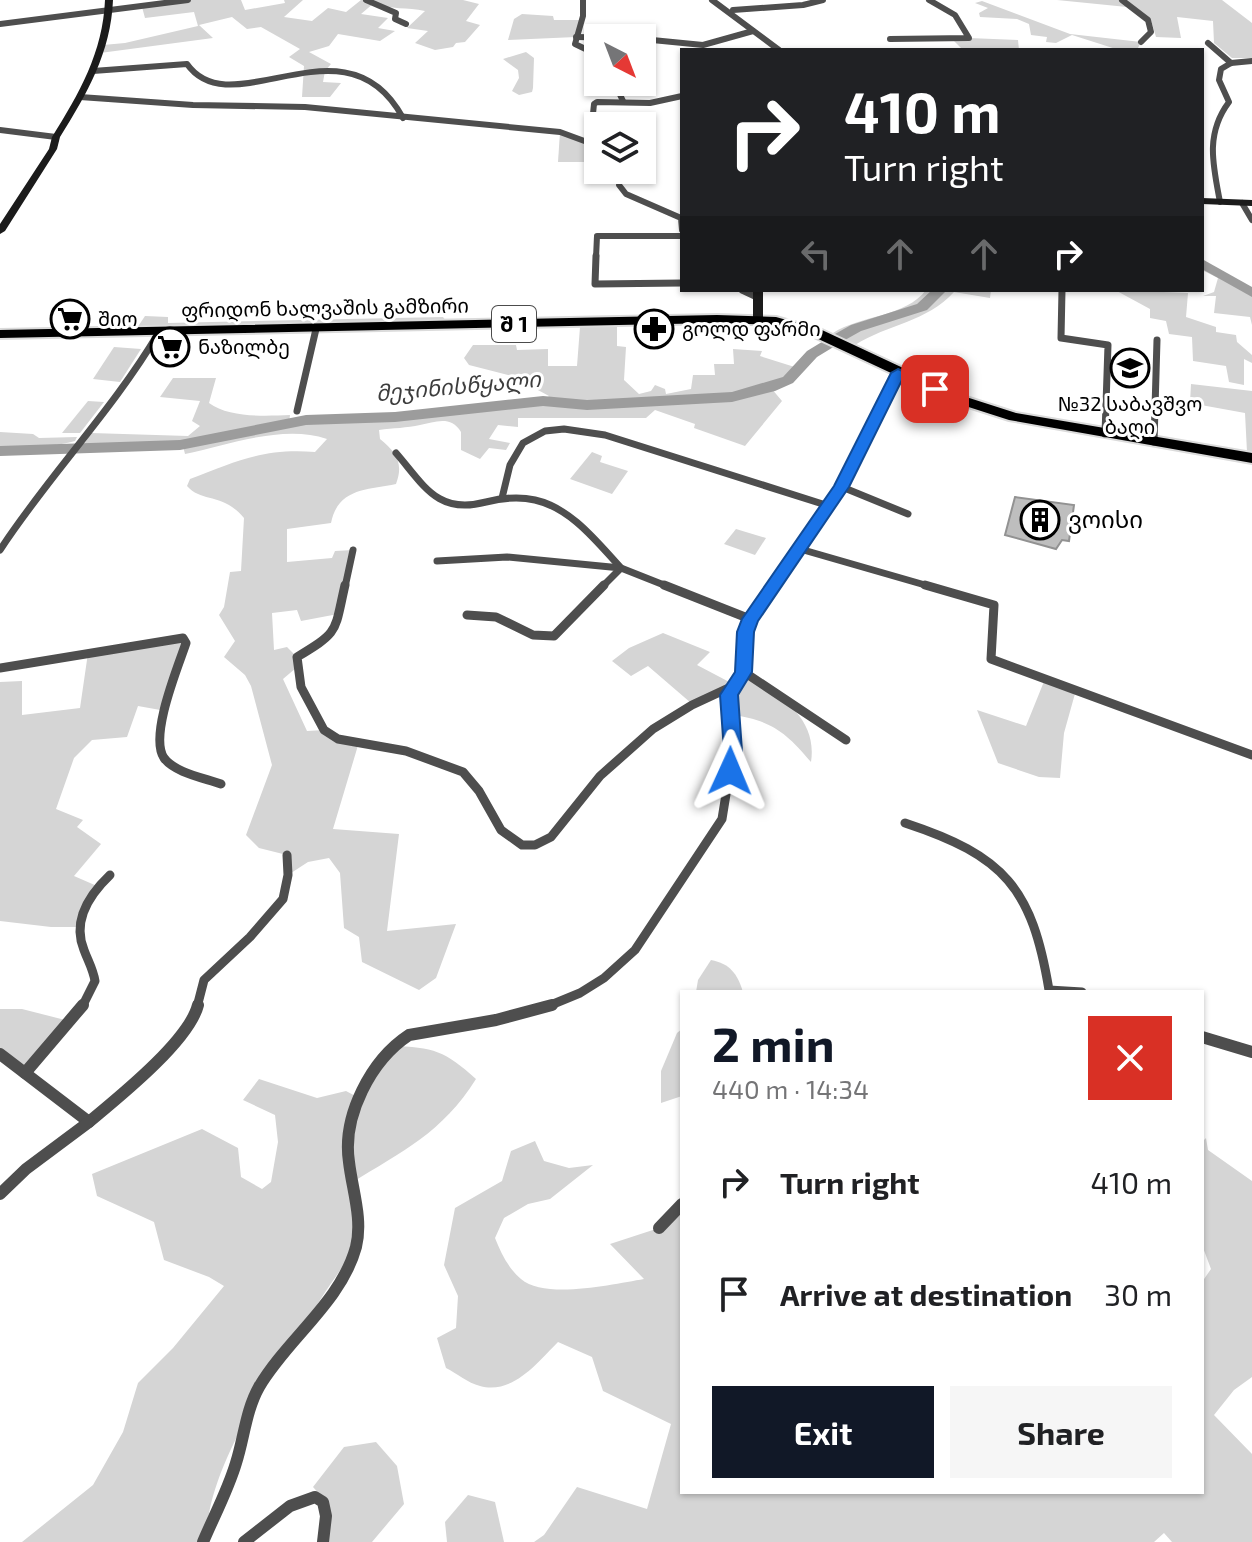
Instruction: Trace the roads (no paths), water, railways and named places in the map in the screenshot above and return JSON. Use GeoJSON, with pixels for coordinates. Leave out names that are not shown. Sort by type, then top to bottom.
{"type":"FeatureCollection","features":[{"type":"Feature","properties":{"kind":"highway","name":"ფრიდონ ხალვაშის გამზირი"},"geometry":{"type":"LineString","coordinates":[[0,334],[776,321],[817,333],[898,373],[985,408],[1105,434],[1252,458]]}},
{"type":"Feature","properties":{"kind":"street"},"geometry":{"type":"LineString","coordinates":[[0,231],[53,149],[56,137],[93,71],[111,23],[109,0]]}},
{"type":"Feature","properties":{"kind":"street"},"geometry":{"type":"LineString","coordinates":[[0,24],[188,0]]}},
{"type":"Feature","properties":{"kind":"street"},"geometry":{"type":"LineString","coordinates":[[366,0],[396,13],[395,19],[406,24]]}},
{"type":"Feature","properties":{"kind":"street"},"geometry":{"type":"LineString","coordinates":[[583,0],[585,10],[575,44],[584,50]]}},
{"type":"Feature","properties":{"kind":"street"},"geometry":{"type":"LineString","coordinates":[[712,0],[733,10],[753,31],[776,48]]}},
{"type":"Feature","properties":{"kind":"street"},"geometry":{"type":"LineString","coordinates":[[733,10],[803,5],[823,0]]}},
{"type":"Feature","properties":{"kind":"street"},"geometry":{"type":"LineString","coordinates":[[890,39],[969,38],[955,15],[929,0]]}},
{"type":"Feature","properties":{"kind":"street"},"geometry":{"type":"LineString","coordinates":[[1122,0],[1148,20],[1151,32],[1142,46]]}},
{"type":"Feature","properties":{"kind":"street"},"geometry":{"type":"LineString","coordinates":[[656,40],[703,45],[753,31]]}},
{"type":"Feature","properties":{"kind":"street"},"geometry":{"type":"LineString","coordinates":[[576,37],[584,37]]}},
{"type":"Feature","properties":{"kind":"street"},"geometry":{"type":"LineString","coordinates":[[952,39],[961,48]]}},
{"type":"Feature","properties":{"kind":"street"},"geometry":{"type":"LineString","coordinates":[[1208,43],[1231,63]]}},
{"type":"Feature","properties":{"kind":"street"},"geometry":{"type":"LineString","coordinates":[[1220,202],[1209,140],[1217,115],[1229,102],[1219,80],[1221,69],[1231,63],[1252,61]]}},
{"type":"Feature","properties":{"kind":"street"},"geometry":{"type":"LineString","coordinates":[[93,71],[187,64],[201,80],[218,86],[304,72],[339,73],[370,80],[380,86],[389,94],[403,118]]}},
{"type":"Feature","properties":{"kind":"street"},"geometry":{"type":"LineString","coordinates":[[621,96],[623,101]]}},
{"type":"Feature","properties":{"kind":"street"},"geometry":{"type":"LineString","coordinates":[[593,112],[594,104],[602,100],[650,103],[680,96]]}},
{"type":"Feature","properties":{"kind":"street"},"geometry":{"type":"LineString","coordinates":[[80,97],[193,105],[305,107],[560,132],[584,141]]}},
{"type":"Feature","properties":{"kind":"street"},"geometry":{"type":"LineString","coordinates":[[0,130],[56,137]]}},
{"type":"Feature","properties":{"kind":"street"},"geometry":{"type":"LineString","coordinates":[[619,184],[626,194],[680,218]]}},
{"type":"Feature","properties":{"kind":"street"},"geometry":{"type":"LineString","coordinates":[[1204,201],[1247,203],[1252,220]]}},
{"type":"Feature","properties":{"kind":"street"},"geometry":{"type":"LineString","coordinates":[[680,233],[597,236],[595,284],[680,283]]}},
{"type":"Feature","properties":{"kind":"street"},"geometry":{"type":"LineString","coordinates":[[1062,292],[1061,338],[1108,345],[1105,434]]}},
{"type":"Feature","properties":{"kind":"street"},"geometry":{"type":"LineString","coordinates":[[758,294],[758,320]]}},
{"type":"Feature","properties":{"kind":"street"},"geometry":{"type":"LineString","coordinates":[[297,411],[316,329]]}},
{"type":"Feature","properties":{"kind":"street"},"geometry":{"type":"LineString","coordinates":[[0,550],[134,374],[159,332]]}},
{"type":"Feature","properties":{"kind":"street"},"geometry":{"type":"LineString","coordinates":[[1154,442],[1157,340]]}},
{"type":"Feature","properties":{"kind":"street"},"geometry":{"type":"LineString","coordinates":[[203,1542],[229,1484],[252,1399],[263,1380],[298,1338],[356,1247],[357,1213],[346,1144],[356,1112],[380,1060],[397,1041],[409,1035],[496,1021],[586,992],[645,943],[650,924],[722,819],[733,751],[729,695],[744,672],[746,632],[750,619],[842,487],[898,373]]}},
{"type":"Feature","properties":{"kind":"street"},"geometry":{"type":"LineString","coordinates":[[502,498],[511,463],[525,440],[535,434],[560,430],[598,433],[709,465],[829,506]]}},
{"type":"Feature","properties":{"kind":"street"},"geometry":{"type":"LineString","coordinates":[[396,453],[442,502],[455,507],[502,498],[549,503],[571,515],[621,568]]}},
{"type":"Feature","properties":{"kind":"street"},"geometry":{"type":"LineString","coordinates":[[842,487],[908,514]]}},
{"type":"Feature","properties":{"kind":"street"},"geometry":{"type":"LineString","coordinates":[[800,549],[994,605],[991,659],[1252,755]]}},
{"type":"Feature","properties":{"kind":"street"},"geometry":{"type":"LineString","coordinates":[[353,550],[335,630],[330,637],[297,657],[300,686],[324,730],[341,740],[388,745],[457,768],[469,776],[480,791],[496,825],[521,844],[531,847],[550,838],[587,791],[635,740],[691,703],[735,685]]}},
{"type":"Feature","properties":{"kind":"street"},"geometry":{"type":"LineString","coordinates":[[437,561],[507,557],[621,568],[750,619]]}},
{"type":"Feature","properties":{"kind":"street"},"geometry":{"type":"LineString","coordinates":[[467,615],[501,618],[545,639],[554,636],[621,568]]}},
{"type":"Feature","properties":{"kind":"street"},"geometry":{"type":"LineString","coordinates":[[0,668],[183,638],[186,643],[159,733],[158,749],[166,760],[221,784]]}},
{"type":"Feature","properties":{"kind":"street"},"geometry":{"type":"LineString","coordinates":[[744,672],[846,740]]}},
{"type":"Feature","properties":{"kind":"street"},"geometry":{"type":"LineString","coordinates":[[905,823],[935,832],[968,850],[1021,894],[1035,925],[1048,990]]}},
{"type":"Feature","properties":{"kind":"street"},"geometry":{"type":"LineString","coordinates":[[0,1194],[26,1169],[131,1087],[194,1021],[204,980],[283,899],[288,875],[287,855]]}},
{"type":"Feature","properties":{"kind":"street"},"geometry":{"type":"LineString","coordinates":[[25,1073],[59,1036],[90,995],[95,983],[92,967],[77,927],[97,886],[110,875]]}},
{"type":"Feature","properties":{"kind":"street"},"geometry":{"type":"LineString","coordinates":[[1204,1038],[1252,1052]]}},
{"type":"Feature","properties":{"kind":"street"},"geometry":{"type":"LineString","coordinates":[[0,1054],[89,1122]]}},
{"type":"Feature","properties":{"kind":"street"},"geometry":{"type":"LineString","coordinates":[[659,1228],[680,1206]]}},
{"type":"Feature","properties":{"kind":"street"},"geometry":{"type":"LineString","coordinates":[[244,1542],[278,1514],[309,1496],[321,1501],[326,1514],[323,1542]]}},
{"type":"Feature","properties":{"kind":"waterway","name":"მეჯინისწყალი"},"geometry":{"type":"LineString","coordinates":[[1204,264],[1252,293]]}},
{"type":"Feature","properties":{"kind":"waterway","name":"მეჯინისწყალი"},"geometry":{"type":"LineString","coordinates":[[0,451],[180,445],[306,420],[395,417],[543,401],[587,405],[732,397],[770,388],[788,380],[812,354],[840,337],[856,328],[922,307],[938,292]]}},
{"type":"Feature","properties":{"kind":"place","name":"შიო"},"geometry":{"type":"Point","coordinates":[70,319]}},
{"type":"Feature","properties":{"kind":"place","name":"გოლდ ფარმი"},"geometry":{"type":"Point","coordinates":[654,329]}},
{"type":"Feature","properties":{"kind":"place","name":"ნაზილბე"},"geometry":{"type":"Point","coordinates":[170,347]}},
{"type":"Feature","properties":{"kind":"place","name":"№32 საბავშვო ბაღი"},"geometry":{"type":"Point","coordinates":[1130,368]}},
{"type":"Feature","properties":{"kind":"place","name":"ვოისი"},"geometry":{"type":"Point","coordinates":[1040,520]}}]}
